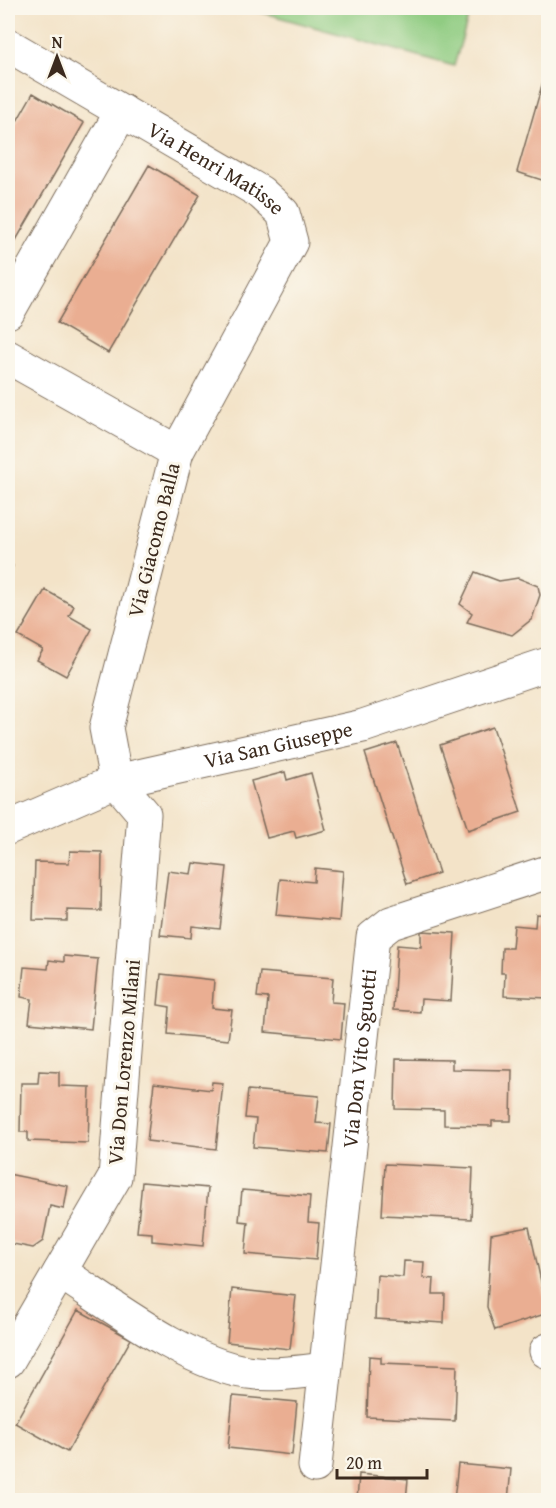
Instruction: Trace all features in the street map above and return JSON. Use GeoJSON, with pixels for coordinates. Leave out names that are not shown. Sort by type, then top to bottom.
{"type":"FeatureCollection","features":[{"type":"Feature","properties":{"kind":"street","name":"Via Henri Matisse"},"geometry":{"type":"LineString","coordinates":[[8,45],[260,192],[284,213],[291,242],[177,452]]}},
{"type":"Feature","properties":{"kind":"street"},"geometry":{"type":"LineString","coordinates":[[8,312],[122,111]]}},
{"type":"Feature","properties":{"kind":"street","name":"Via Giacomo Balla"},"geometry":{"type":"LineString","coordinates":[[8,357],[177,452],[106,728],[116,781]]}},
{"type":"Feature","properties":{"kind":"street","name":"Via San Giuseppe"},"geometry":{"type":"LineString","coordinates":[[8,828],[116,781],[363,726],[549,664]]}},
{"type":"Feature","properties":{"kind":"street","name":"Via Don Lorenzo Milani"},"geometry":{"type":"LineString","coordinates":[[8,1361],[115,1177],[144,814],[116,781]]}},
{"type":"Feature","properties":{"kind":"street","name":"Via Don Vito Sguotti"},"geometry":{"type":"LineString","coordinates":[[315,1466],[374,936],[391,923],[549,872]]}},
{"type":"Feature","properties":{"kind":"street"},"geometry":{"type":"LineString","coordinates":[[60,1272],[199,1359],[245,1372],[279,1375],[325,1369]]}},
{"type":"Feature","properties":{"kind":"green space"},"geometry":{"type":"Polygon","coordinates":[[[246,8],[471,8],[454,66],[246,8]]]}},
{"type":"Feature","properties":{"kind":"building"},"geometry":{"type":"Polygon","coordinates":[[[544,78],[548,80],[548,182],[517,172],[544,78]]]}},
{"type":"Feature","properties":{"kind":"building"},"geometry":{"type":"Polygon","coordinates":[[[33,93],[84,123],[8,254],[8,137],[33,93]]]}},
{"type":"Feature","properties":{"kind":"building"},"geometry":{"type":"Polygon","coordinates":[[[149,165],[200,195],[108,353],[57,323],[149,165]]]}},
{"type":"Feature","properties":{"kind":"building"},"geometry":{"type":"Polygon","coordinates":[[[8,563],[13,566],[8,576],[8,563]]]}},
{"type":"Feature","properties":{"kind":"building"},"geometry":{"type":"Polygon","coordinates":[[[475,572],[499,581],[518,578],[538,586],[540,595],[532,619],[512,635],[467,622],[472,613],[460,604],[475,572]]]}},
{"type":"Feature","properties":{"kind":"building"},"geometry":{"type":"Polygon","coordinates":[[[45,590],[74,606],[69,616],[92,629],[66,676],[37,660],[43,650],[18,636],[45,590]]]}},
{"type":"Feature","properties":{"kind":"building"},"geometry":{"type":"Polygon","coordinates":[[[548,712],[548,727],[543,714],[548,712]]]}},
{"type":"Feature","properties":{"kind":"building"},"geometry":{"type":"Polygon","coordinates":[[[493,727],[521,812],[468,830],[440,745],[493,727]]]}},
{"type":"Feature","properties":{"kind":"building"},"geometry":{"type":"Polygon","coordinates":[[[397,743],[439,873],[407,884],[365,753],[397,743]]]}},
{"type":"Feature","properties":{"kind":"building"},"geometry":{"type":"Polygon","coordinates":[[[285,772],[287,780],[311,773],[326,830],[296,838],[294,831],[267,838],[251,781],[285,772]]]}},
{"type":"Feature","properties":{"kind":"building"},"geometry":{"type":"Polygon","coordinates":[[[70,851],[102,852],[101,911],[67,910],[67,921],[33,920],[35,862],[69,863],[70,851]]]}},
{"type":"Feature","properties":{"kind":"building"},"geometry":{"type":"Polygon","coordinates":[[[193,863],[227,867],[220,929],[192,926],[191,938],[160,935],[168,871],[191,874],[193,863]]]}},
{"type":"Feature","properties":{"kind":"building"},"geometry":{"type":"Polygon","coordinates":[[[315,868],[343,871],[339,921],[276,915],[280,879],[314,882],[315,868]]]}},
{"type":"Feature","properties":{"kind":"building"},"geometry":{"type":"Polygon","coordinates":[[[536,914],[548,915],[548,998],[504,996],[505,973],[501,973],[502,948],[512,948],[514,925],[535,927],[536,914]]]}},
{"type":"Feature","properties":{"kind":"building"},"geometry":{"type":"Polygon","coordinates":[[[421,931],[455,933],[451,1001],[421,999],[420,1012],[393,1010],[397,945],[421,947],[421,931]]]}},
{"type":"Feature","properties":{"kind":"building"},"geometry":{"type":"Polygon","coordinates":[[[64,956],[98,959],[91,1029],[29,1023],[32,999],[21,997],[24,967],[48,969],[49,960],[64,962],[64,956]]]}},
{"type":"Feature","properties":{"kind":"building"},"geometry":{"type":"Polygon","coordinates":[[[260,972],[333,978],[331,1002],[344,1003],[341,1039],[265,1032],[268,998],[257,997],[260,972]]]}},
{"type":"Feature","properties":{"kind":"building"},"geometry":{"type":"Polygon","coordinates":[[[161,974],[214,980],[212,1008],[232,1010],[228,1040],[168,1034],[170,1007],[158,1005],[161,974]]]}},
{"type":"Feature","properties":{"kind":"building"},"geometry":{"type":"Polygon","coordinates":[[[396,1059],[452,1060],[452,1069],[512,1070],[511,1121],[492,1121],[492,1126],[444,1125],[444,1110],[395,1109],[396,1059]]]}},
{"type":"Feature","properties":{"kind":"building"},"geometry":{"type":"Polygon","coordinates":[[[39,1071],[59,1072],[59,1086],[90,1087],[88,1143],[28,1141],[28,1132],[20,1132],[21,1083],[38,1083],[39,1071]]]}},
{"type":"Feature","properties":{"kind":"building"},"geometry":{"type":"Polygon","coordinates":[[[212,1082],[223,1083],[216,1149],[147,1141],[154,1083],[211,1090],[212,1082]]]}},
{"type":"Feature","properties":{"kind":"building"},"geometry":{"type":"Polygon","coordinates":[[[248,1090],[319,1096],[316,1123],[331,1124],[328,1153],[253,1147],[256,1119],[245,1118],[248,1090]]]}},
{"type":"Feature","properties":{"kind":"building"},"geometry":{"type":"Polygon","coordinates":[[[385,1164],[473,1168],[471,1219],[382,1215],[385,1164]]]}},
{"type":"Feature","properties":{"kind":"building"},"geometry":{"type":"Polygon","coordinates":[[[8,1174],[68,1186],[64,1209],[50,1206],[43,1241],[33,1248],[8,1243],[8,1174]]]}},
{"type":"Feature","properties":{"kind":"building"},"geometry":{"type":"Polygon","coordinates":[[[142,1182],[208,1188],[203,1246],[152,1241],[152,1233],[137,1232],[142,1182]]]}},
{"type":"Feature","properties":{"kind":"building"},"geometry":{"type":"Polygon","coordinates":[[[242,1190],[310,1196],[308,1222],[319,1223],[316,1260],[245,1254],[248,1222],[239,1221],[242,1190]]]}},
{"type":"Feature","properties":{"kind":"building"},"geometry":{"type":"Polygon","coordinates":[[[529,1227],[548,1313],[495,1330],[487,1307],[491,1234],[529,1227]]]}},
{"type":"Feature","properties":{"kind":"building"},"geometry":{"type":"Polygon","coordinates":[[[404,1261],[424,1262],[423,1278],[434,1279],[433,1294],[445,1294],[444,1323],[375,1319],[377,1275],[403,1277],[404,1261]]]}},
{"type":"Feature","properties":{"kind":"building"},"geometry":{"type":"Polygon","coordinates":[[[232,1289],[296,1296],[290,1349],[227,1342],[232,1289]]]}},
{"type":"Feature","properties":{"kind":"building"},"geometry":{"type":"Polygon","coordinates":[[[78,1310],[131,1339],[67,1452],[15,1423],[78,1310]]]}},
{"type":"Feature","properties":{"kind":"building"},"geometry":{"type":"Polygon","coordinates":[[[369,1356],[381,1357],[381,1363],[457,1366],[455,1421],[367,1417],[369,1356]]]}},
{"type":"Feature","properties":{"kind":"building"},"geometry":{"type":"Polygon","coordinates":[[[233,1396],[297,1402],[292,1455],[228,1448],[233,1396]]]}},
{"type":"Feature","properties":{"kind":"building"},"geometry":{"type":"Polygon","coordinates":[[[458,1464],[511,1469],[508,1500],[454,1500],[458,1464]]]}},
{"type":"Feature","properties":{"kind":"building"},"geometry":{"type":"Polygon","coordinates":[[[359,1474],[408,1479],[406,1500],[357,1500],[359,1474]]]}}]}
